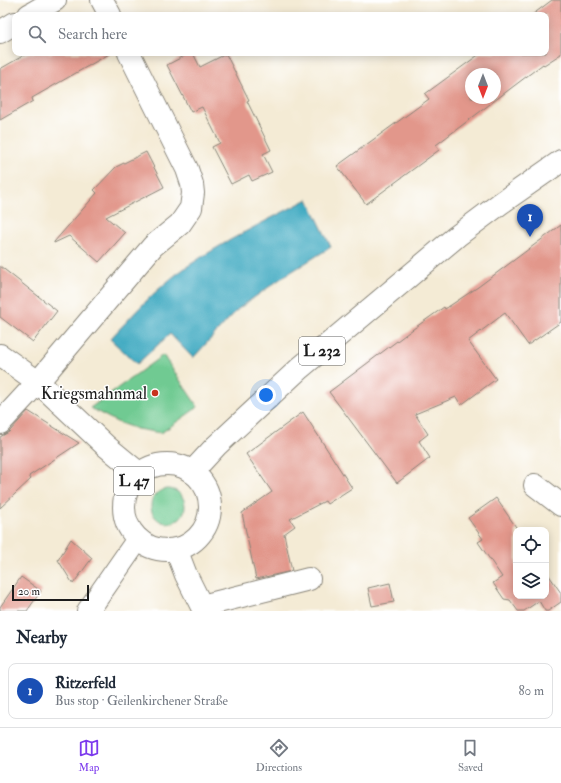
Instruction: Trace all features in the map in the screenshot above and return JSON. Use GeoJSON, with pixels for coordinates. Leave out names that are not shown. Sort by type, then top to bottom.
{"type":"FeatureCollection","features":[{"type":"Feature","properties":{"kind":"main road"},"geometry":{"type":"LineString","coordinates":[[34,12],[55,0]]}},
{"type":"Feature","properties":{"kind":"main road"},"geometry":{"type":"LineString","coordinates":[[102,0],[108,12]]}},
{"type":"Feature","properties":{"kind":"main road"},"geometry":{"type":"LineString","coordinates":[[0,32],[12,25]]}},
{"type":"Feature","properties":{"kind":"main road"},"geometry":{"type":"LineString","coordinates":[[0,423],[38,382],[153,246],[180,224],[191,208],[193,193],[192,184],[187,169],[130,56]]}},
{"type":"Feature","properties":{"kind":"main road","name":"L 232"},"geometry":{"type":"LineString","coordinates":[[192,472],[216,446],[300,368],[457,236],[561,161]]}},
{"type":"Feature","properties":{"kind":"main road"},"geometry":{"type":"LineString","coordinates":[[0,355],[38,382],[106,446],[140,474]]}},
{"type":"Feature","properties":{"kind":"main road","name":"L 47"},"geometry":{"type":"LineString","coordinates":[[166,464],[179,466],[192,472],[202,481],[208,494],[210,508],[208,522],[200,535],[189,544],[176,549],[166,550],[146,544],[138,538],[129,527],[125,513],[125,498],[131,485],[140,474],[152,467],[166,464]]}},
{"type":"Feature","properties":{"kind":"main road"},"geometry":{"type":"LineString","coordinates":[[534,485],[561,505]]}},
{"type":"Feature","properties":{"kind":"main road"},"geometry":{"type":"LineString","coordinates":[[88,611],[138,538]]}},
{"type":"Feature","properties":{"kind":"main road"},"geometry":{"type":"LineString","coordinates":[[176,549],[186,575],[203,609],[309,579]]}},
{"type":"Feature","properties":{"kind":"green space"},"geometry":{"type":"Polygon","coordinates":[[[163,355],[198,407],[161,433],[137,429],[117,422],[90,408],[163,355]]]}},
{"type":"Feature","properties":{"kind":"green space"},"geometry":{"type":"Polygon","coordinates":[[[168,489],[180,494],[185,506],[180,518],[168,523],[156,518],[151,506],[156,494],[168,489]]]}},
{"type":"Feature","properties":{"kind":"water"},"geometry":{"type":"Polygon","coordinates":[[[308,199],[331,247],[283,277],[238,309],[193,358],[170,334],[137,364],[110,339],[155,292],[175,275],[230,240],[308,199]]]}},
{"type":"Feature","properties":{"kind":"building"},"geometry":{"type":"Polygon","coordinates":[[[552,0],[561,0],[561,54],[544,65],[543,64],[501,96],[501,68],[465,68],[465,104],[490,104],[436,145],[439,150],[366,204],[337,166],[429,99],[425,94],[477,56],[549,56],[549,12],[536,12],[552,0]]]}},
{"type":"Feature","properties":{"kind":"building"},"geometry":{"type":"Polygon","coordinates":[[[23,56],[106,56],[32,98],[33,101],[0,120],[0,69],[23,56]]]}},
{"type":"Feature","properties":{"kind":"building"},"geometry":{"type":"Polygon","coordinates":[[[184,56],[194,56],[200,67],[222,56],[227,56],[249,100],[247,101],[271,150],[263,154],[272,172],[252,181],[249,175],[231,184],[212,147],[220,143],[202,107],[191,112],[167,65],[184,56]]]}},
{"type":"Feature","properties":{"kind":"building"},"geometry":{"type":"Polygon","coordinates":[[[146,152],[164,187],[106,217],[125,233],[99,262],[69,236],[54,243],[97,193],[94,190],[116,167],[146,152]]]}},
{"type":"Feature","properties":{"kind":"building"},"geometry":{"type":"Polygon","coordinates":[[[561,225],[561,322],[528,345],[505,313],[468,341],[496,379],[461,405],[456,397],[415,414],[428,434],[419,441],[430,458],[397,483],[329,392],[409,332],[444,307],[445,309],[478,287],[561,225]]]}},
{"type":"Feature","properties":{"kind":"building"},"geometry":{"type":"Polygon","coordinates":[[[0,266],[57,311],[33,342],[0,317],[0,266]]]}},
{"type":"Feature","properties":{"kind":"building"},"geometry":{"type":"Polygon","coordinates":[[[28,411],[79,443],[29,476],[31,479],[0,508],[0,437],[9,432],[28,411]]]}},
{"type":"Feature","properties":{"kind":"building"},"geometry":{"type":"Polygon","coordinates":[[[303,412],[352,488],[327,504],[325,501],[290,519],[295,526],[284,534],[292,571],[256,579],[242,513],[272,492],[246,454],[303,412]]]}},
{"type":"Feature","properties":{"kind":"building"},"geometry":{"type":"Polygon","coordinates":[[[496,498],[516,527],[513,527],[513,599],[549,599],[549,575],[561,593],[561,602],[548,611],[545,611],[539,601],[524,611],[518,611],[510,600],[504,599],[493,583],[502,577],[478,542],[483,539],[468,518],[496,498]]]}},
{"type":"Feature","properties":{"kind":"building"},"geometry":{"type":"Polygon","coordinates":[[[71,539],[92,558],[73,584],[58,560],[71,539]]]}},
{"type":"Feature","properties":{"kind":"building"},"geometry":{"type":"Polygon","coordinates":[[[21,577],[41,591],[27,611],[0,611],[0,607],[21,577]]]}},
{"type":"Feature","properties":{"kind":"building"},"geometry":{"type":"Polygon","coordinates":[[[390,583],[394,602],[372,606],[368,588],[390,583]]]}},
{"type":"Feature","properties":{"kind":"place","name":"Ritzerfeld"},"geometry":{"type":"Point","coordinates":[530,237]}},
{"type":"Feature","properties":{"kind":"place","name":"Kriegsmahnmal"},"geometry":{"type":"Point","coordinates":[155,393]}}]}
